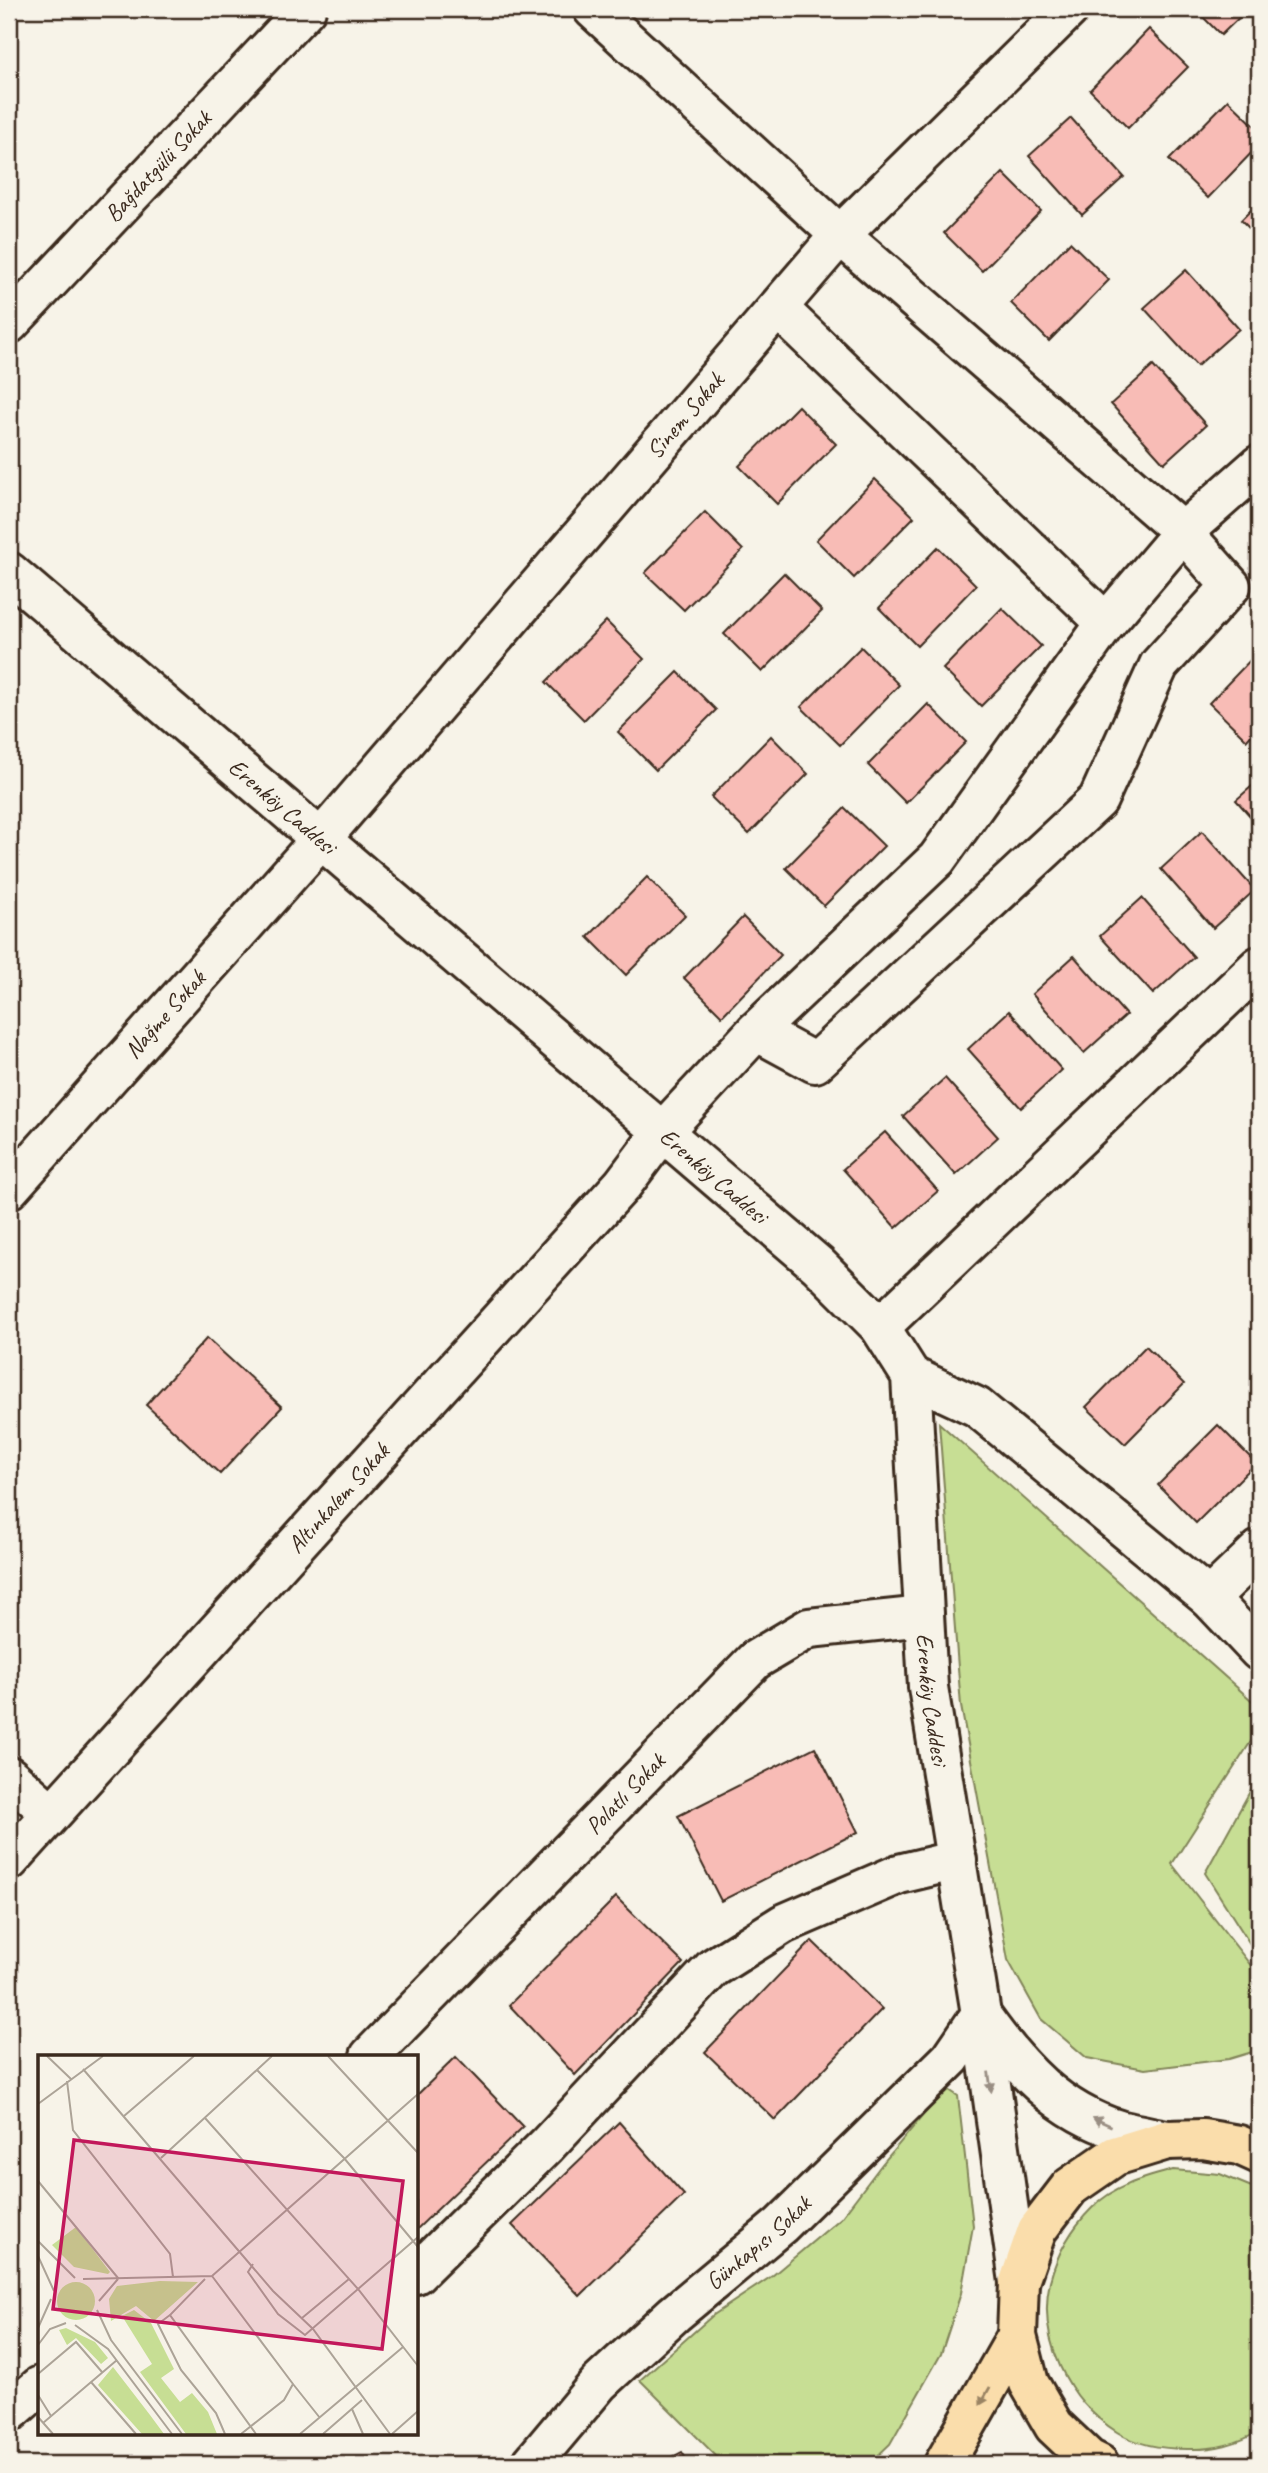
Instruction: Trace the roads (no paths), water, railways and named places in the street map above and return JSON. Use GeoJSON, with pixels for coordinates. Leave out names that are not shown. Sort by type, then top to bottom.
{"type":"FeatureCollection","features":[{"type":"Feature","properties":{"kind":"main road"},"geometry":{"type":"LineString","coordinates":[[1100,2464],[1089,2459],[1054,2426],[1029,2383],[1017,2336],[1019,2282],[1037,2230],[1070,2187],[1115,2156],[1167,2140],[1203,2139],[1252,2144]]}},
{"type":"Feature","properties":{"kind":"main road"},"geometry":{"type":"LineString","coordinates":[[944,2464],[975,2414],[1017,2336]]}},
{"type":"Feature","properties":{"kind":"street","name":"Bağdatgülü Sokak"},"geometry":{"type":"LineString","coordinates":[[9,324],[306,9]]}},
{"type":"Feature","properties":{"kind":"street"},"geometry":{"type":"LineString","coordinates":[[593,9],[840,235],[1183,532],[1231,586],[1159,664],[1098,800],[815,1063],[755,1031]]}},
{"type":"Feature","properties":{"kind":"street","name":"Sinem Sokak"},"geometry":{"type":"LineString","coordinates":[[321,839],[840,235],[1069,9]]}},
{"type":"Feature","properties":{"kind":"street"},"geometry":{"type":"LineString","coordinates":[[778,308],[1106,623]]}},
{"type":"Feature","properties":{"kind":"street","name":"Altınkalem Sokak"},"geometry":{"type":"LineString","coordinates":[[9,1861],[623,1184],[663,1131],[755,1031],[937,859],[1106,623],[1183,532],[1259,465]]}},
{"type":"Feature","properties":{"kind":"street","name":"Erenköy Caddesi"},"geometry":{"type":"LineString","coordinates":[[9,572],[818,1265],[880,1327],[911,1376],[928,1687],[981,2014],[1019,2282]]}},
{"type":"Feature","properties":{"kind":"street","name":"Nağme Sokak"},"geometry":{"type":"LineString","coordinates":[[9,1189],[321,839]]}},
{"type":"Feature","properties":{"kind":"street"},"geometry":{"type":"LineString","coordinates":[[880,1327],[1259,966]]}},
{"type":"Feature","properties":{"kind":"street"},"geometry":{"type":"LineString","coordinates":[[911,1376],[977,1407],[1209,1598],[1259,1651]]}},
{"type":"Feature","properties":{"kind":"street"},"geometry":{"type":"LineString","coordinates":[[1209,1598],[1259,1550]]}},
{"type":"Feature","properties":{"kind":"street","name":"Polatlı Sokak"},"geometry":{"type":"LineString","coordinates":[[371,2055],[755,1660],[808,1628],[924,1616]]}},
{"type":"Feature","properties":{"kind":"street"},"geometry":{"type":"LineString","coordinates":[[9,1776],[51,1813]]}},
{"type":"Feature","properties":{"kind":"street"},"geometry":{"type":"LineString","coordinates":[[418,2272],[547,2145],[713,1968],[783,1924],[899,1874],[957,1860]]}},
{"type":"Feature","properties":{"kind":"street"},"geometry":{"type":"LineString","coordinates":[[981,2014],[1008,2052],[1036,2083],[1075,2110],[1118,2129],[1167,2140]]}},
{"type":"Feature","properties":{"kind":"street","name":"Günkapısı Sokak"},"geometry":{"type":"LineString","coordinates":[[531,2464],[599,2383],[674,2314],[781,2225],[951,2058],[981,2014]]}},
{"type":"Feature","properties":{"kind":"street"},"geometry":{"type":"LineString","coordinates":[[9,2413],[38,2388]]}}]}
